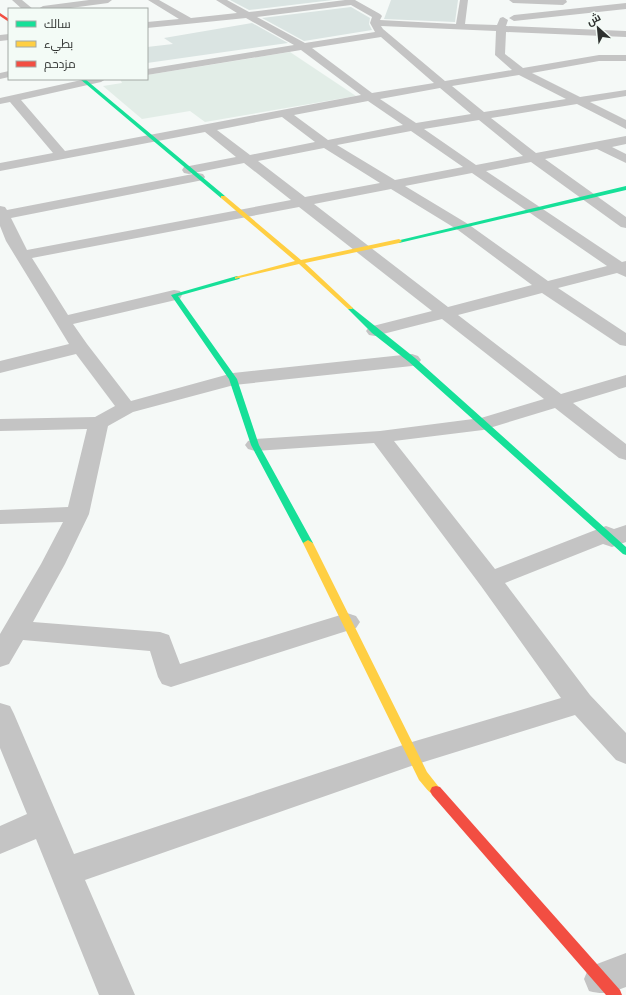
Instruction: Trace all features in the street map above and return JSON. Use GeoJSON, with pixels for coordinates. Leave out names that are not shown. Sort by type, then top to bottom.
{"type":"FeatureCollection","features":[{"type":"Feature","properties":{"kind":"street"},"geometry":{"type":"LineString","coordinates":[[16,0],[27,8]]}},
{"type":"Feature","properties":{"kind":"street"},"geometry":{"type":"LineString","coordinates":[[48,0],[59,8],[108,0]]}},
{"type":"Feature","properties":{"kind":"street"},"geometry":{"type":"LineString","coordinates":[[152,0],[190,21]]}},
{"type":"Feature","properties":{"kind":"street"},"geometry":{"type":"LineString","coordinates":[[460,26],[464,0]]}},
{"type":"Feature","properties":{"kind":"street"},"geometry":{"type":"LineString","coordinates":[[513,0],[626,5]]}},
{"type":"Feature","properties":{"kind":"street"},"geometry":{"type":"LineString","coordinates":[[528,0],[532,16]]}},
{"type":"Feature","properties":{"kind":"street"},"geometry":{"type":"LineString","coordinates":[[98,1],[108,8]]}},
{"type":"Feature","properties":{"kind":"street"},"geometry":{"type":"LineString","coordinates":[[222,1],[237,1]]}},
{"type":"Feature","properties":{"kind":"street"},"geometry":{"type":"LineString","coordinates":[[222,1],[303,46],[370,97],[474,169],[624,269]]}},
{"type":"Feature","properties":{"kind":"street"},"geometry":{"type":"LineString","coordinates":[[148,25],[248,16],[350,1],[378,22],[442,85],[480,117],[587,198],[626,224]]}},
{"type":"Feature","properties":{"kind":"street"},"geometry":{"type":"LineString","coordinates":[[270,4],[284,11]]}},
{"type":"Feature","properties":{"kind":"street"},"geometry":{"type":"LineString","coordinates":[[148,72],[303,46],[378,22],[460,26],[587,21],[626,5]]}},
{"type":"Feature","properties":{"kind":"street"},"geometry":{"type":"LineString","coordinates":[[502,24],[532,16],[587,21],[626,34]]}},
{"type":"Feature","properties":{"kind":"street"},"geometry":{"type":"LineString","coordinates":[[587,21],[599,58],[612,66]]}},
{"type":"Feature","properties":{"kind":"street"},"geometry":{"type":"LineString","coordinates":[[502,24],[500,54],[522,72],[580,100],[626,125]]}},
{"type":"Feature","properties":{"kind":"street"},"geometry":{"type":"LineString","coordinates":[[148,68],[303,46]]}},
{"type":"Feature","properties":{"kind":"street"},"geometry":{"type":"LineString","coordinates":[[0,167],[152,137],[370,97],[599,58],[626,58]]}},
{"type":"Feature","properties":{"kind":"street"},"geometry":{"type":"LineString","coordinates":[[0,96],[68,80]]}},
{"type":"Feature","properties":{"kind":"street"},"geometry":{"type":"LineString","coordinates":[[0,101],[84,80],[241,214],[300,262],[375,331],[412,360],[483,424],[617,539]]}},
{"type":"Feature","properties":{"kind":"street"},"geometry":{"type":"LineString","coordinates":[[126,408],[80,347],[12,246],[1,212],[194,173],[247,158],[414,127],[626,93]]}},
{"type":"Feature","properties":{"kind":"street"},"geometry":{"type":"LineString","coordinates":[[13,98],[62,155]]}},
{"type":"Feature","properties":{"kind":"street"},"geometry":{"type":"LineString","coordinates":[[284,113],[326,144],[463,227],[545,287],[626,341]]}},
{"type":"Feature","properties":{"kind":"street"},"geometry":{"type":"LineString","coordinates":[[206,127],[626,454]]}},
{"type":"Feature","properties":{"kind":"street"},"geometry":{"type":"LineString","coordinates":[[12,246],[241,214],[626,140]]}},
{"type":"Feature","properties":{"kind":"street"},"geometry":{"type":"LineString","coordinates":[[600,146],[626,159]]}},
{"type":"Feature","properties":{"kind":"street"},"geometry":{"type":"LineString","coordinates":[[63,321],[174,295],[300,262],[463,227],[626,188]]}},
{"type":"Feature","properties":{"kind":"street"},"geometry":{"type":"LineString","coordinates":[[375,331],[545,287],[624,269]]}},
{"type":"Feature","properties":{"kind":"street"},"geometry":{"type":"LineString","coordinates":[[174,295],[233,379],[255,446],[305,536],[423,776],[614,982]]}},
{"type":"Feature","properties":{"kind":"street"},"geometry":{"type":"LineString","coordinates":[[0,367],[80,347]]}},
{"type":"Feature","properties":{"kind":"street"},"geometry":{"type":"LineString","coordinates":[[0,425],[99,423],[126,408],[233,379],[412,360]]}},
{"type":"Feature","properties":{"kind":"street"},"geometry":{"type":"LineString","coordinates":[[255,446],[380,437],[483,424],[626,381]]}},
{"type":"Feature","properties":{"kind":"street"},"geometry":{"type":"LineString","coordinates":[[0,657],[53,564],[78,514],[99,423]]}},
{"type":"Feature","properties":{"kind":"street"},"geometry":{"type":"LineString","coordinates":[[380,437],[490,580],[580,703],[626,752]]}},
{"type":"Feature","properties":{"kind":"street"},"geometry":{"type":"LineString","coordinates":[[0,517],[78,514]]}},
{"type":"Feature","properties":{"kind":"street"},"geometry":{"type":"LineString","coordinates":[[490,580],[617,539]]}},
{"type":"Feature","properties":{"kind":"street"},"geometry":{"type":"LineString","coordinates":[[16,630],[160,642],[171,677],[347,622]]}},
{"type":"Feature","properties":{"kind":"street"},"geometry":{"type":"LineString","coordinates":[[65,872],[412,754],[580,703]]}},
{"type":"Feature","properties":{"kind":"street"},"geometry":{"type":"LineString","coordinates":[[0,714],[117,995]]}},
{"type":"Feature","properties":{"kind":"street"},"geometry":{"type":"LineString","coordinates":[[0,840],[44,821]]}},
{"type":"Feature","properties":{"kind":"shaded area"},"geometry":{"type":"Polygon","coordinates":[[[290,52],[356,96],[205,122],[190,111],[142,119],[103,86],[122,83],[120,80],[148,80],[148,75],[290,52]]]}},
{"type":"Feature","properties":{"kind":"building"},"geometry":{"type":"Polygon","coordinates":[[[230,0],[333,0],[249,10],[230,0]]]}},
{"type":"Feature","properties":{"kind":"building"},"geometry":{"type":"Polygon","coordinates":[[[391,0],[458,0],[455,22],[384,19],[391,0]]]}},
{"type":"Feature","properties":{"kind":"building"},"geometry":{"type":"Polygon","coordinates":[[[351,7],[370,18],[369,24],[372,30],[304,41],[262,18],[351,7]]]}},
{"type":"Feature","properties":{"kind":"building"},"geometry":{"type":"Polygon","coordinates":[[[252,23],[288,43],[148,63],[148,47],[173,44],[164,38],[252,23]]]}},
{"type":"Feature","properties":{"kind":"traffic: fast"},"geometry":{"type":"LineString","coordinates":[[83,80],[223,197]]}},
{"type":"Feature","properties":{"kind":"traffic: fast"},"geometry":{"type":"LineString","coordinates":[[399,241],[626,188]]}},
{"type":"Feature","properties":{"kind":"traffic: fast"},"geometry":{"type":"LineString","coordinates":[[237,278],[174,295],[233,379],[255,445],[308,543]]}},
{"type":"Feature","properties":{"kind":"traffic: fast"},"geometry":{"type":"LineString","coordinates":[[350,308],[375,331],[412,360],[626,552]]}},
{"type":"Feature","properties":{"kind":"traffic: slow"},"geometry":{"type":"LineString","coordinates":[[223,197],[300,262],[350,308]]}},
{"type":"Feature","properties":{"kind":"traffic: slow"},"geometry":{"type":"LineString","coordinates":[[237,278],[300,262],[399,241]]}},
{"type":"Feature","properties":{"kind":"traffic: slow"},"geometry":{"type":"LineString","coordinates":[[308,543],[423,776],[436,791]]}},
{"type":"Feature","properties":{"kind":"traffic: jam"},"geometry":{"type":"LineString","coordinates":[[0,14],[8,20]]}},
{"type":"Feature","properties":{"kind":"traffic: jam"},"geometry":{"type":"LineString","coordinates":[[436,791],[615,995]]}}]}
